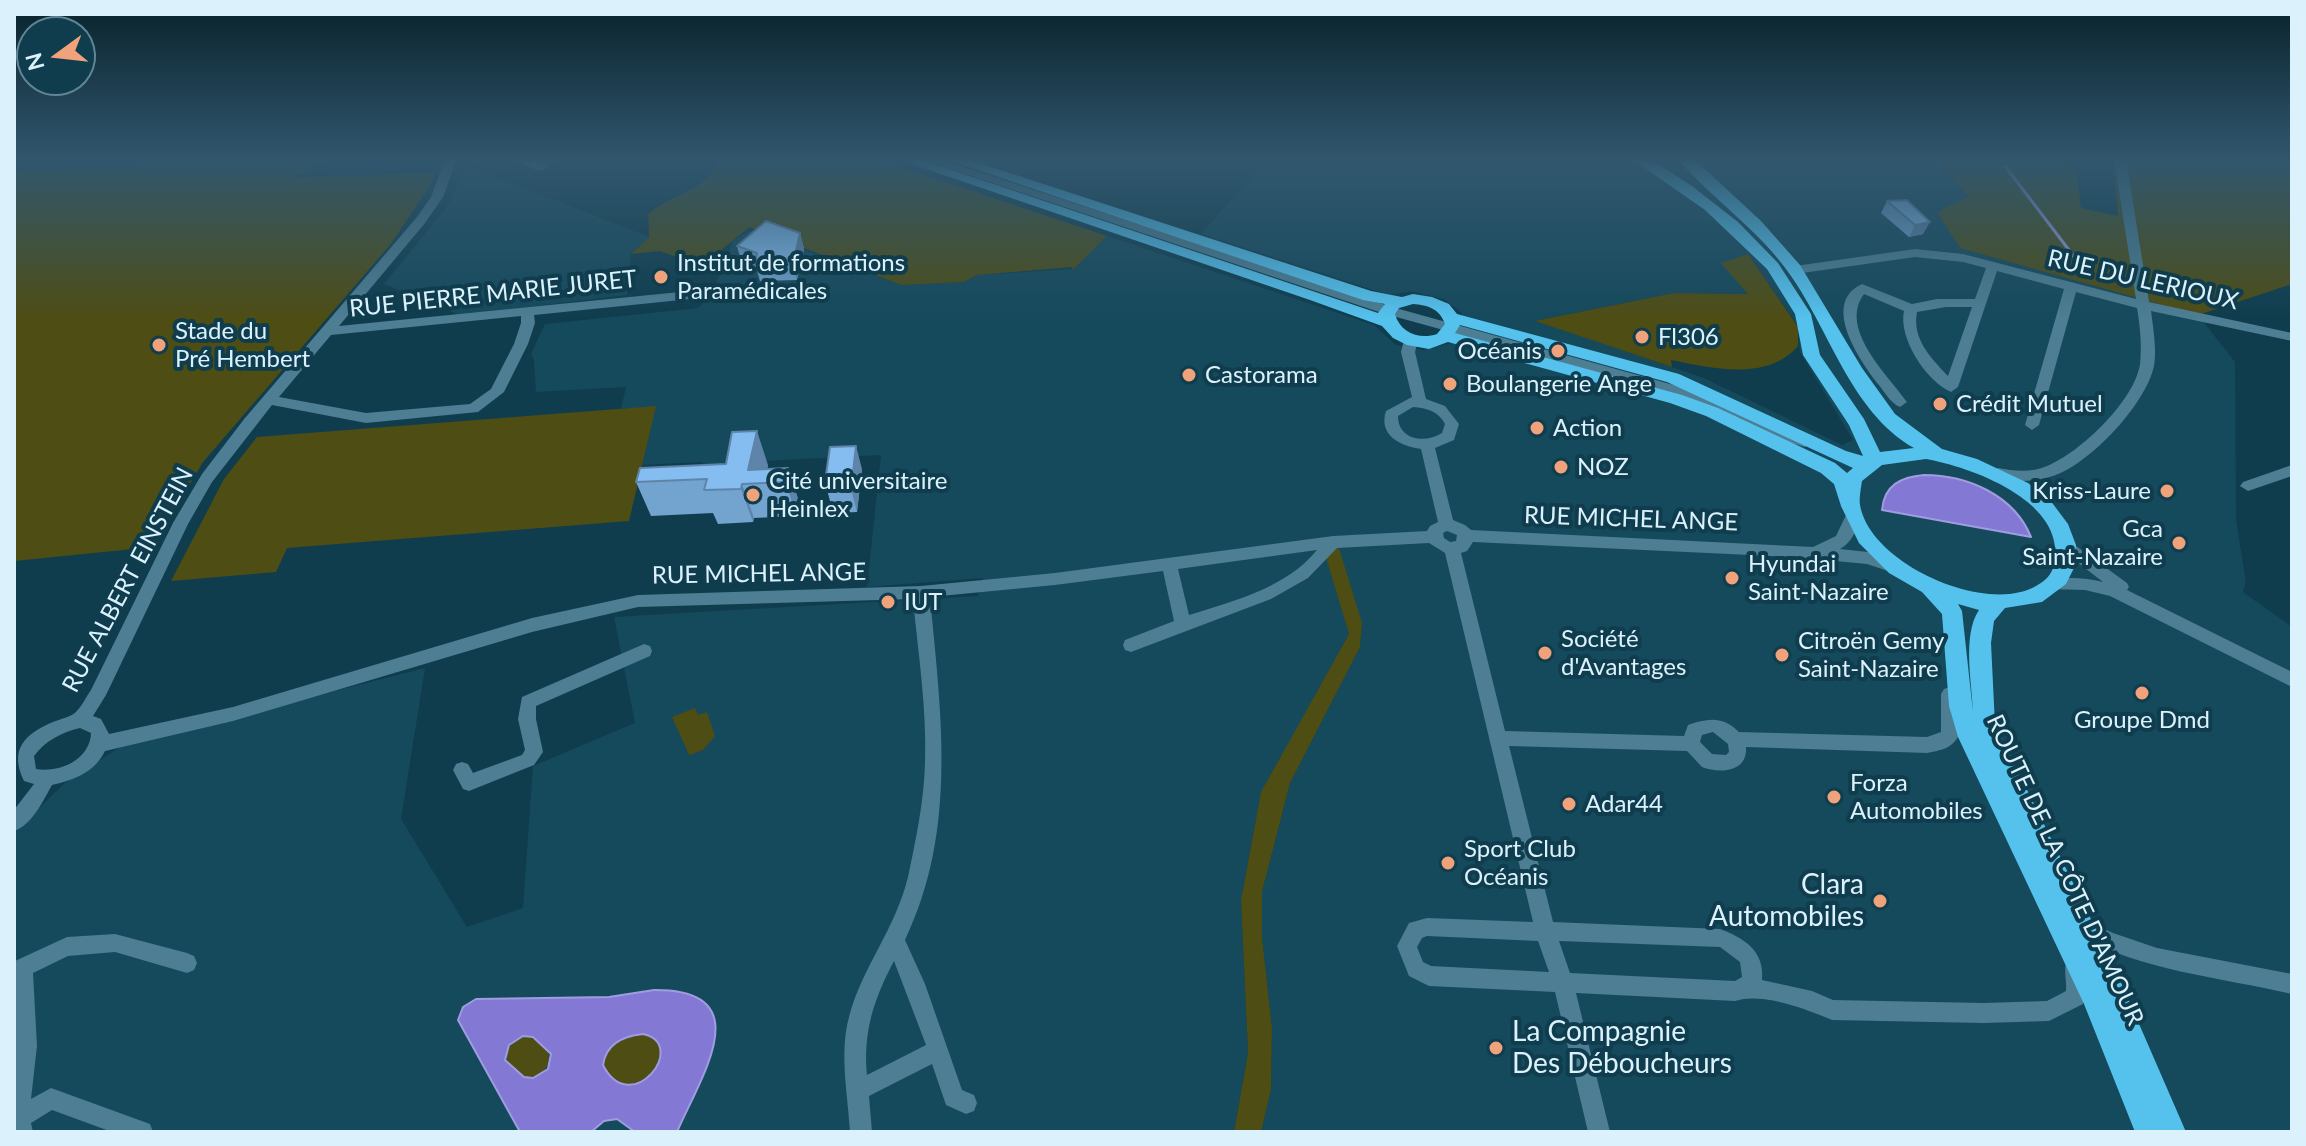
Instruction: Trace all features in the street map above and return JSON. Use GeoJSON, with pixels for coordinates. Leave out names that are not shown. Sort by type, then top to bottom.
{"type":"FeatureCollection","features":[{"type":"Feature","properties":{"kind":"main road"},"geometry":{"type":"LineString","coordinates":[[1066,212],[1301,290],[1391,311],[1429,300],[1444,307],[1450,328],[1466,342],[1676,399],[1799,446],[1859,463],[1910,453],[1952,457]]}},
{"type":"Feature","properties":{"kind":"main road"},"geometry":{"type":"LineString","coordinates":[[1115,212],[1369,296],[1391,311],[1395,333],[1411,340],[1429,341],[1450,328],[1472,323],[1673,378],[1799,446],[1835,472],[1842,480],[1868,543],[1894,567],[1929,587],[1968,599],[1998,602],[2031,598],[2054,585],[2066,563],[2065,544],[2047,511],[2022,488],[1998,473],[1911,439],[1889,420],[1839,347],[1820,305],[1759,226],[1744,212]]}},
{"type":"Feature","properties":{"kind":"main road"},"geometry":{"type":"LineString","coordinates":[[1718,212],[1770,264],[1804,315],[1810,354],[1867,441],[1874,462]]}},
{"type":"Feature","properties":{"kind":"main road"},"geometry":{"type":"LineString","coordinates":[[1851,507],[1856,477],[1874,462]]}},
{"type":"Feature","properties":{"kind":"main road","name":"ROUTE DE LA CÔTE D'AMOUR"},"geometry":{"type":"LineString","coordinates":[[1929,587],[1952,611],[1956,674],[1969,737],[2074,931],[2149,1132]]}},
{"type":"Feature","properties":{"kind":"main road","name":"ROUTE DE LA CÔTE D'AMOUR"},"geometry":{"type":"LineString","coordinates":[[1998,602],[1984,618],[1981,643],[1984,725],[2074,931],[2172,1132]]}},
{"type":"Feature","properties":{"kind":"street","name":"RUE ALBERT EINSTEIN"},"geometry":{"type":"LineString","coordinates":[[80,721],[99,691],[195,499],[218,462],[426,212]]}},
{"type":"Feature","properties":{"kind":"street"},"geometry":{"type":"LineString","coordinates":[[1090,212],[1391,311]]}},
{"type":"Feature","properties":{"kind":"street"},"geometry":{"type":"LineString","coordinates":[[1998,473],[2020,477],[2051,471],[2099,439],[2136,395],[2147,365],[2144,305],[2129,212]]}},
{"type":"Feature","properties":{"kind":"street","name":"RUE DU LERIOUX"},"geometry":{"type":"LineString","coordinates":[[1795,270],[1915,253],[1963,258],[2071,288],[2292,337]]}},
{"type":"Feature","properties":{"kind":"street"},"geometry":{"type":"LineString","coordinates":[[1911,309],[1909,334],[1923,357],[1951,387],[1993,265]]}},
{"type":"Feature","properties":{"kind":"street"},"geometry":{"type":"LineString","coordinates":[[1900,402],[1860,347],[1852,328],[1850,308],[1862,288],[1911,309],[1952,301],[1981,303]]}},
{"type":"Feature","properties":{"kind":"street"},"geometry":{"type":"LineString","coordinates":[[2032,425],[2071,288]]}},
{"type":"Feature","properties":{"kind":"street","name":"RUE PIERRE MARIE JURET"},"geometry":{"type":"LineString","coordinates":[[330,331],[710,293]]}},
{"type":"Feature","properties":{"kind":"street"},"geometry":{"type":"LineString","coordinates":[[269,400],[366,418],[473,409],[497,392],[521,344],[528,323],[527,312]]}},
{"type":"Feature","properties":{"kind":"street"},"geometry":{"type":"LineString","coordinates":[[1450,328],[1683,392],[1799,446]]}},
{"type":"Feature","properties":{"kind":"street"},"geometry":{"type":"LineString","coordinates":[[1411,340],[1408,352],[1420,402]]}},
{"type":"Feature","properties":{"kind":"street"},"geometry":{"type":"LineString","coordinates":[[1420,402],[1438,407],[1452,424],[1449,436],[1427,445],[1402,438],[1391,427],[1390,420],[1396,409],[1420,402]]}},
{"type":"Feature","properties":{"kind":"street"},"geometry":{"type":"LineString","coordinates":[[1427,445],[1440,531],[1456,527],[1499,738],[1545,931],[1563,983],[1599,1132]]}},
{"type":"Feature","properties":{"kind":"street"},"geometry":{"type":"LineString","coordinates":[[2248,486],[2292,470]]}},
{"type":"Feature","properties":{"kind":"street"},"geometry":{"type":"LineString","coordinates":[[2047,511],[2042,486],[2051,471]]}},
{"type":"Feature","properties":{"kind":"street","name":"RUE MICHEL ANGE"},"geometry":{"type":"LineString","coordinates":[[1793,551],[1834,547],[1847,535],[1851,507]]}},
{"type":"Feature","properties":{"kind":"street","name":"RUE MICHEL ANGE"},"geometry":{"type":"LineString","coordinates":[[100,744],[233,714],[532,625],[605,607],[675,598],[921,592],[1055,579],[1440,531]]}},
{"type":"Feature","properties":{"kind":"street","name":"RUE MICHEL ANGE"},"geometry":{"type":"LineString","coordinates":[[1459,543],[1623,541],[1868,558],[1894,567]]}},
{"type":"Feature","properties":{"kind":"street"},"geometry":{"type":"LineString","coordinates":[[1131,645],[1269,595],[1309,569],[1333,542]]}},
{"type":"Feature","properties":{"kind":"street"},"geometry":{"type":"LineString","coordinates":[[2065,544],[2089,565],[2160,611]]}},
{"type":"Feature","properties":{"kind":"street"},"geometry":{"type":"LineString","coordinates":[[1169,563],[1183,624]]}},
{"type":"Feature","properties":{"kind":"street"},"geometry":{"type":"LineString","coordinates":[[2054,585],[2074,583],[2107,588],[2160,611],[2292,680]]}},
{"type":"Feature","properties":{"kind":"street"},"geometry":{"type":"LineString","coordinates":[[861,1132],[854,1059],[859,1018],[880,963],[895,940],[912,897],[930,813],[934,754],[921,592]]}},
{"type":"Feature","properties":{"kind":"street"},"geometry":{"type":"LineString","coordinates":[[462,770],[469,783],[528,760],[534,752],[527,719],[528,702],[644,651]]}},
{"type":"Feature","properties":{"kind":"street"},"geometry":{"type":"LineString","coordinates":[[1736,739],[1738,754],[1724,764],[1701,758],[1691,744],[1694,730],[1706,725],[1721,727],[1736,739],[1927,745],[1943,742],[1950,735],[1950,691],[1956,674]]}},
{"type":"Feature","properties":{"kind":"street"},"geometry":{"type":"LineString","coordinates":[[80,721],[95,724],[100,731],[100,744],[82,764],[63,775],[46,779],[19,769],[28,752],[43,735],[62,725],[80,721]]}},
{"type":"Feature","properties":{"kind":"street"},"geometry":{"type":"LineString","coordinates":[[1499,738],[1691,744]]}},
{"type":"Feature","properties":{"kind":"street"},"geometry":{"type":"LineString","coordinates":[[14,823],[35,799],[46,779]]}},
{"type":"Feature","properties":{"kind":"street"},"geometry":{"type":"LineString","coordinates":[[1750,986],[1754,977],[1752,964],[1744,951],[1720,938],[1427,927],[1416,930],[1407,946],[1416,969],[1429,976],[1735,991],[1750,986],[1772,994],[1812,999],[1832,1010],[2049,1011],[2076,997],[2074,931],[2141,954],[2240,971],[2292,984]]}},
{"type":"Feature","properties":{"kind":"street"},"geometry":{"type":"LineString","coordinates":[[895,940],[915,984],[954,1097],[966,1103]]}},
{"type":"Feature","properties":{"kind":"street"},"geometry":{"type":"LineString","coordinates":[[142,1132],[51,1099],[20,1125],[17,1109],[26,1061],[27,1023],[22,968],[67,947],[115,943],[187,963]]}},
{"type":"Feature","properties":{"kind":"street"},"geometry":{"type":"LineString","coordinates":[[859,1090],[936,1051]]}},
{"type":"Feature","properties":{"kind":"shaded area","name":"Stade du Pré Hembert"},"geometry":{"type":"Polygon","coordinates":[[[14,212],[412,212],[390,245],[203,462],[153,547],[14,561],[14,212]]]}},
{"type":"Feature","properties":{"kind":"shaded area"},"geometry":{"type":"Polygon","coordinates":[[[443,212],[587,212],[649,237],[631,254],[627,295],[460,315],[384,284],[443,212]]]}},
{"type":"Feature","properties":{"kind":"shaded area"},"geometry":{"type":"Polygon","coordinates":[[[1036,212],[1107,236],[1073,270],[1072,267],[977,275],[964,282],[901,285],[749,227],[702,266],[660,251],[631,254],[649,237],[648,214],[1036,212]]]}},
{"type":"Feature","properties":{"kind":"shaded area"},"geometry":{"type":"Polygon","coordinates":[[[1220,212],[1998,212],[2198,315],[2235,362],[2236,520],[2246,582],[2243,592],[2292,627],[2292,1132],[1261,1132],[1271,1090],[1272,1028],[1262,937],[1262,892],[1290,783],[1360,647],[1362,623],[1324,549],[1349,634],[1261,793],[1241,900],[1248,1053],[1234,1132],[14,1132],[14,832],[65,783],[123,745],[425,668],[401,819],[467,927],[523,908],[533,766],[635,723],[614,617],[978,596],[983,578],[867,587],[881,455],[703,466],[703,462],[642,465],[655,407],[621,409],[626,387],[536,392],[531,354],[545,324],[698,308],[711,295],[734,240],[751,231],[901,285],[964,282],[977,275],[1074,269],[1107,236],[1374,325],[1396,345],[1423,350],[1451,343],[1462,313],[1444,299],[1412,291],[1389,295],[1201,234],[1220,212]],[[1748,254],[1722,263],[1749,294],[1674,293],[1536,321],[1704,378],[1842,445],[1853,440],[1800,352],[1798,326],[1748,254]]]}},
{"type":"Feature","properties":{"kind":"shaded area"},"geometry":{"type":"Polygon","coordinates":[[[1937,212],[2102,212],[2118,216],[2118,212],[2292,212],[2292,284],[2198,315],[1960,248],[1937,212]]]}},
{"type":"Feature","properties":{"kind":"shaded area"},"geometry":{"type":"Polygon","coordinates":[[[1748,254],[1798,327],[1798,346],[1771,364],[1738,370],[1671,360],[1672,367],[1535,321],[1674,293],[1748,294],[1721,263],[1748,254]]]}},
{"type":"Feature","properties":{"kind":"shaded area"},"geometry":{"type":"Polygon","coordinates":[[[656,406],[629,521],[287,548],[276,572],[171,581],[224,479],[257,437],[656,406]]]}},
{"type":"Feature","properties":{"kind":"shaded area"},"geometry":{"type":"Polygon","coordinates":[[[1924,475],[1956,479],[1987,490],[2013,510],[2031,537],[1882,510],[1890,488],[1901,480],[1924,475]]]}},
{"type":"Feature","properties":{"kind":"shaded area"},"geometry":{"type":"Polygon","coordinates":[[[1323,548],[1339,548],[1362,623],[1360,647],[1290,783],[1262,892],[1262,937],[1272,1028],[1271,1090],[1261,1132],[1234,1132],[1248,1053],[1241,900],[1261,792],[1349,634],[1323,548]]]}},
{"type":"Feature","properties":{"kind":"shaded area"},"geometry":{"type":"Polygon","coordinates":[[[695,708],[698,715],[707,712],[715,736],[703,750],[689,755],[672,717],[695,708]]]}},
{"type":"Feature","properties":{"kind":"shaded area"},"geometry":{"type":"Polygon","coordinates":[[[654,990],[687,994],[706,1004],[715,1020],[715,1040],[708,1062],[677,1132],[635,1132],[617,1119],[604,1121],[591,1132],[520,1132],[458,1020],[463,1007],[476,999],[609,997],[654,990]],[[643,1034],[622,1039],[608,1052],[603,1065],[615,1080],[628,1085],[640,1082],[651,1074],[658,1063],[661,1051],[656,1040],[643,1034]],[[523,1036],[509,1045],[505,1060],[524,1077],[533,1078],[548,1069],[551,1054],[533,1037],[523,1036]]]}},
{"type":"Feature","properties":{"kind":"shaded area"},"geometry":{"type":"Polygon","coordinates":[[[643,1034],[656,1040],[661,1051],[659,1063],[641,1082],[628,1085],[614,1080],[602,1065],[607,1052],[622,1039],[643,1034]]]}},
{"type":"Feature","properties":{"kind":"shaded area"},"geometry":{"type":"Polygon","coordinates":[[[528,1036],[543,1042],[549,1057],[543,1072],[528,1078],[513,1072],[507,1057],[513,1042],[528,1036]]]}},
{"type":"Feature","properties":{"kind":"building"},"geometry":{"type":"Polygon","coordinates":[[[1900,212],[1920,212],[1930,222],[1915,225],[1900,212]]]}},
{"type":"Feature","properties":{"kind":"building"},"geometry":{"type":"Polygon","coordinates":[[[766,221],[800,233],[793,264],[755,266],[757,253],[737,246],[766,221]]]}},
{"type":"Feature","properties":{"kind":"building"},"geometry":{"type":"Polygon","coordinates":[[[757,431],[748,470],[788,468],[786,482],[742,484],[741,489],[704,490],[707,479],[636,482],[640,468],[726,464],[732,432],[757,431]]]}},
{"type":"Feature","properties":{"kind":"building"},"geometry":{"type":"Polygon","coordinates":[[[856,446],[851,489],[829,490],[831,481],[825,482],[830,447],[856,446]]]}},
{"type":"Feature","properties":{"kind":"waterway"},"geometry":{"type":"LineString","coordinates":[[2040,212],[2088,275]]}},
{"type":"Feature","properties":{"kind":"place","name":"Institut de formations Paramédicales"},"geometry":{"type":"Point","coordinates":[661,277]}},
{"type":"Feature","properties":{"kind":"place","name":"Fl306"},"geometry":{"type":"Point","coordinates":[1642,337]}},
{"type":"Feature","properties":{"kind":"place","name":"Stade du Pré Hembert"},"geometry":{"type":"Point","coordinates":[159,345]}},
{"type":"Feature","properties":{"kind":"place","name":"Océanis"},"geometry":{"type":"Point","coordinates":[1558,351]}},
{"type":"Feature","properties":{"kind":"place","name":"Castorama"},"geometry":{"type":"Point","coordinates":[1189,375]}},
{"type":"Feature","properties":{"kind":"place","name":"Boulangerie Ange"},"geometry":{"type":"Point","coordinates":[1450,384]}},
{"type":"Feature","properties":{"kind":"place","name":"Crédit Mutuel"},"geometry":{"type":"Point","coordinates":[1940,404]}},
{"type":"Feature","properties":{"kind":"place","name":"Action"},"geometry":{"type":"Point","coordinates":[1537,428]}},
{"type":"Feature","properties":{"kind":"place","name":"NOZ"},"geometry":{"type":"Point","coordinates":[1561,467]}},
{"type":"Feature","properties":{"kind":"place","name":"Kriss-Laure"},"geometry":{"type":"Point","coordinates":[2167,491]}},
{"type":"Feature","properties":{"kind":"place","name":"Cité universitaire Heinlex"},"geometry":{"type":"Point","coordinates":[753,495]}},
{"type":"Feature","properties":{"kind":"place","name":"Gca Saint-Nazaire"},"geometry":{"type":"Point","coordinates":[2179,543]}},
{"type":"Feature","properties":{"kind":"place","name":"Hyundai Saint-Nazaire"},"geometry":{"type":"Point","coordinates":[1732,578]}},
{"type":"Feature","properties":{"kind":"place","name":"IUT"},"geometry":{"type":"Point","coordinates":[888,602]}},
{"type":"Feature","properties":{"kind":"place","name":"Société d'Avantages"},"geometry":{"type":"Point","coordinates":[1545,653]}},
{"type":"Feature","properties":{"kind":"place","name":"Citroën Gemy Saint-Nazaire"},"geometry":{"type":"Point","coordinates":[1782,655]}},
{"type":"Feature","properties":{"kind":"place","name":"Groupe Dmd"},"geometry":{"type":"Point","coordinates":[2142,693]}},
{"type":"Feature","properties":{"kind":"place","name":"Forza Automobiles"},"geometry":{"type":"Point","coordinates":[1834,797]}},
{"type":"Feature","properties":{"kind":"place","name":"Adar44"},"geometry":{"type":"Point","coordinates":[1569,804]}},
{"type":"Feature","properties":{"kind":"place","name":"Sport Club Océanis"},"geometry":{"type":"Point","coordinates":[1448,863]}},
{"type":"Feature","properties":{"kind":"place","name":"Clara Automobiles"},"geometry":{"type":"Point","coordinates":[1880,901]}},
{"type":"Feature","properties":{"kind":"place","name":"La Compagnie Des Déboucheurs"},"geometry":{"type":"Point","coordinates":[1496,1048]}}]}
